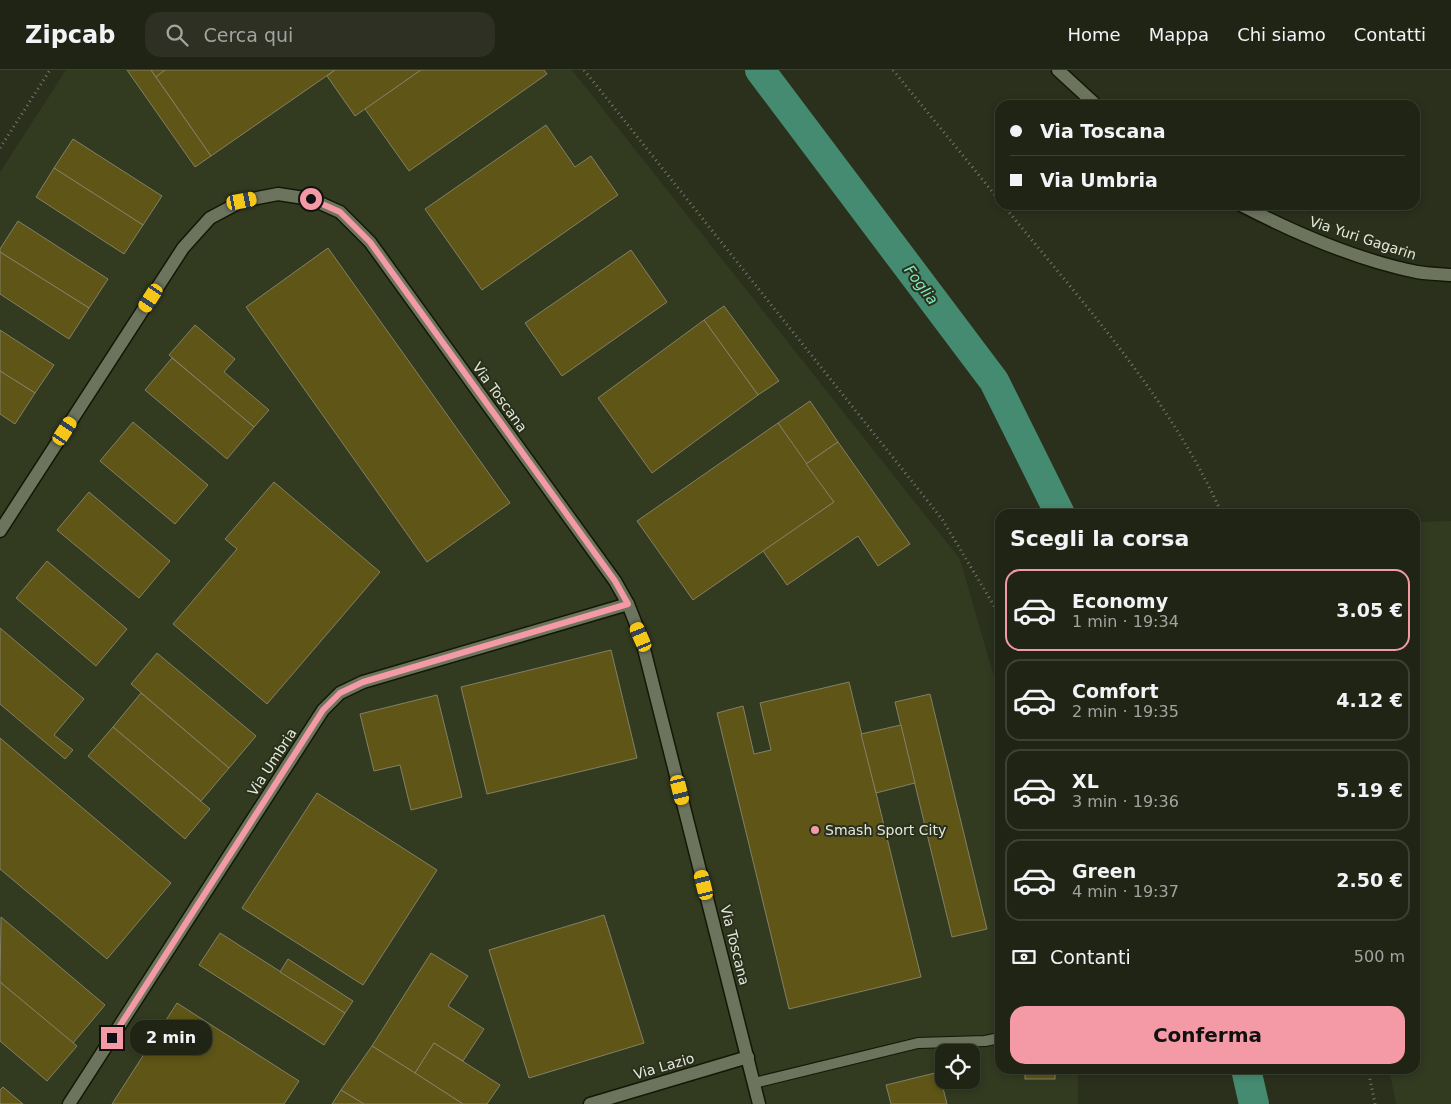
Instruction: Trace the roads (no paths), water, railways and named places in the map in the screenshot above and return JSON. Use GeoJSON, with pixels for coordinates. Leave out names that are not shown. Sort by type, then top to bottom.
{"type":"FeatureCollection","features":[{"type":"Feature","properties":{"kind":"street"},"geometry":{"type":"LineString","coordinates":[[1058,70],[1091,100]]}},
{"type":"Feature","properties":{"kind":"street","name":"Via Toscana"},"geometry":{"type":"LineString","coordinates":[[0,531],[183,248],[210,218],[242,201],[278,194],[311,199],[340,212],[370,242],[615,581],[628,604],[641,637],[759,1104]]}},
{"type":"Feature","properties":{"kind":"street","name":"Via Yuri Gagarin"},"geometry":{"type":"LineString","coordinates":[[1250,210],[1280,226],[1350,253],[1417,272],[1451,275]]}},
{"type":"Feature","properties":{"kind":"street","name":"Via Umbria"},"geometry":{"type":"LineString","coordinates":[[69,1104],[323,710],[340,693],[363,682],[628,604]]}},
{"type":"Feature","properties":{"kind":"street","name":"Via Lazio"},"geometry":{"type":"LineString","coordinates":[[590,1104],[748,1057]]}},
{"type":"Feature","properties":{"kind":"lane"},"geometry":{"type":"LineString","coordinates":[[754,1083],[918,1043],[995,1039]]}},
{"type":"Feature","properties":{"kind":"waterway","name":"Foglia"},"geometry":{"type":"LineString","coordinates":[[760,70],[994,381],[1058,509]]}},
{"type":"Feature","properties":{"kind":"waterway","name":"Foglia"},"geometry":{"type":"LineString","coordinates":[[1247,1074],[1254,1104]]}},
{"type":"Feature","properties":{"kind":"place","name":"Smash Sport City"},"geometry":{"type":"Point","coordinates":[815,830]}}]}
